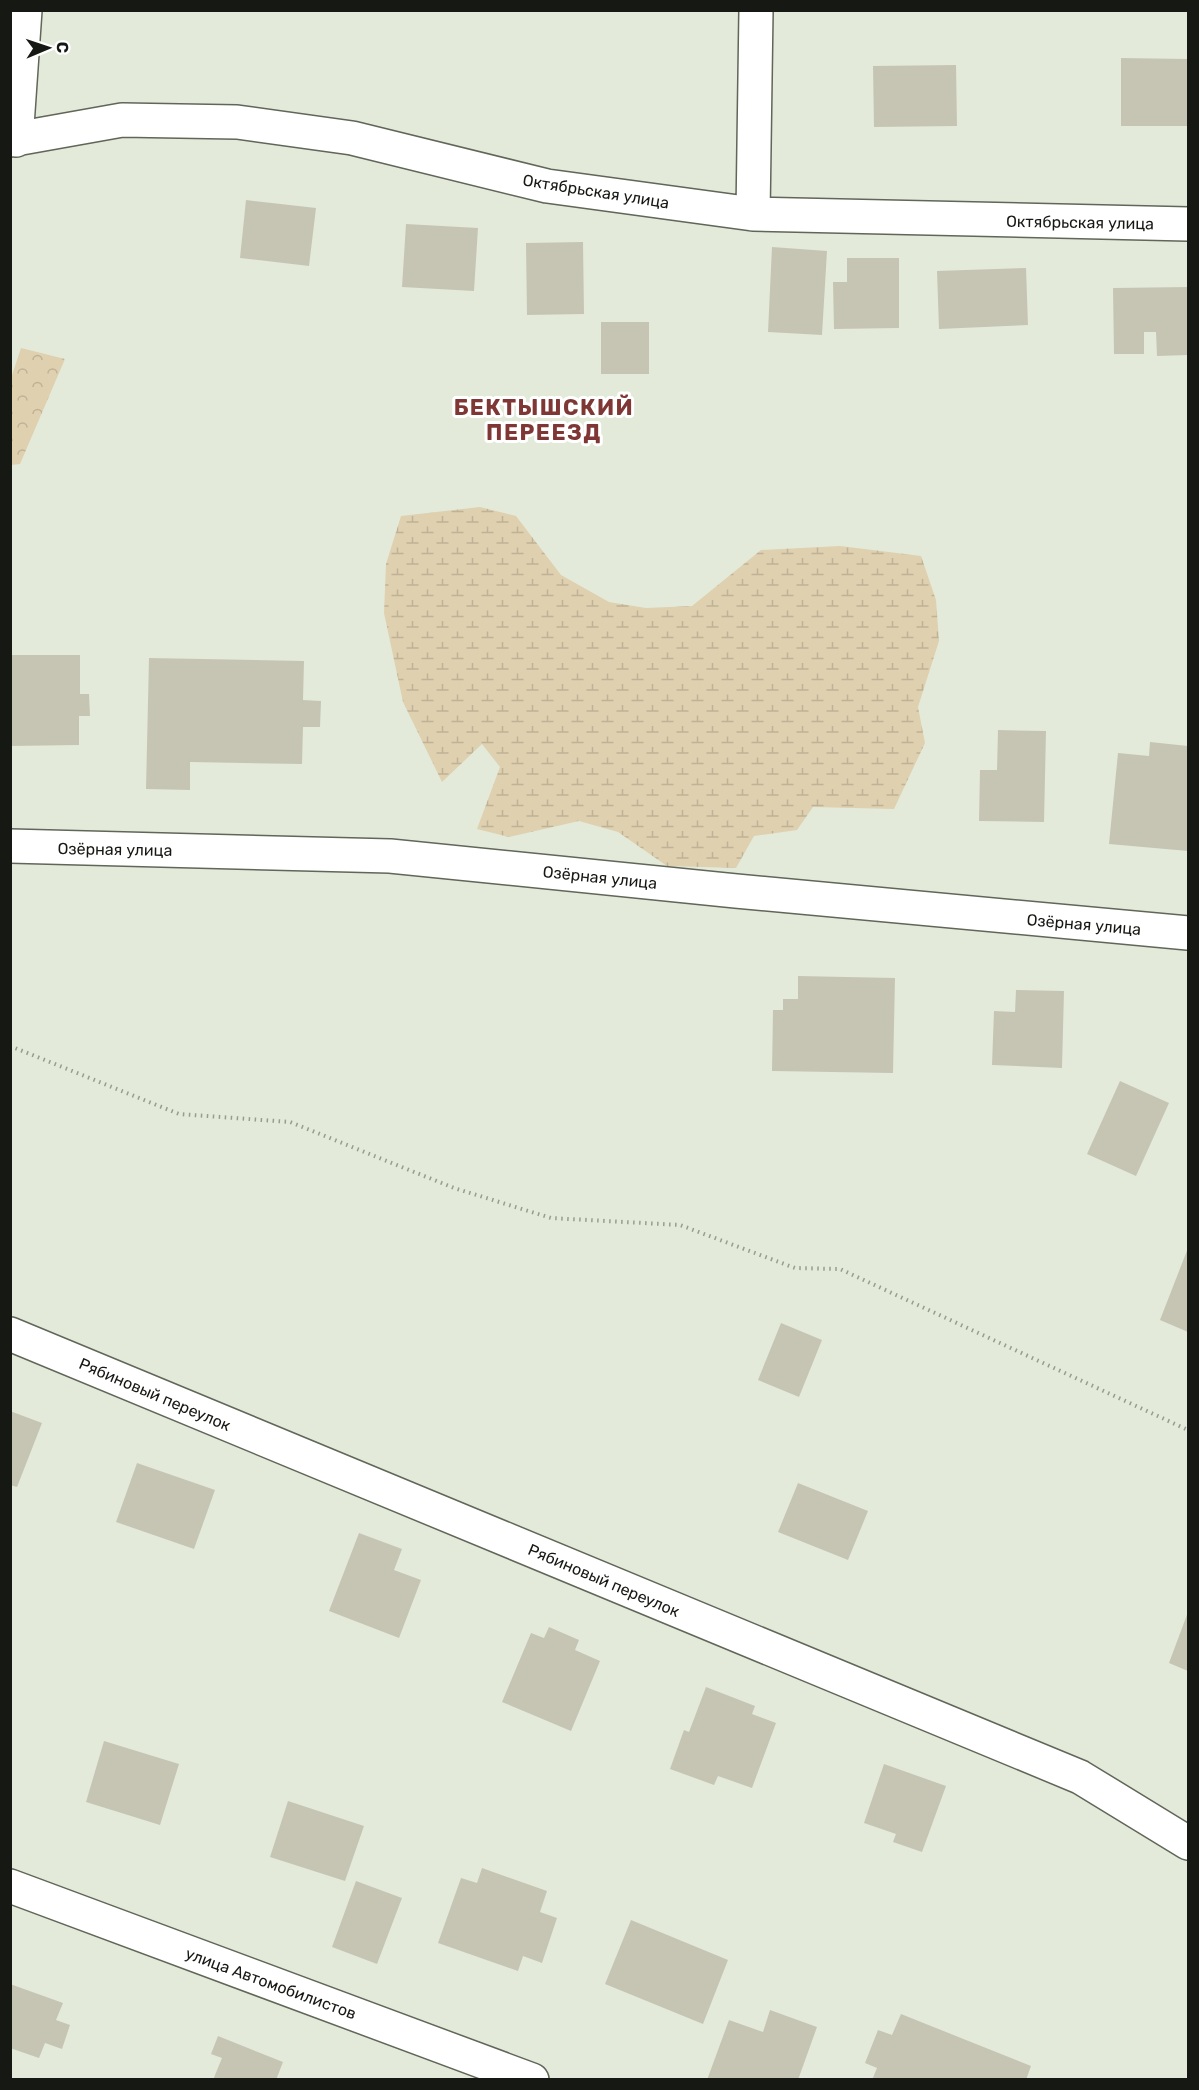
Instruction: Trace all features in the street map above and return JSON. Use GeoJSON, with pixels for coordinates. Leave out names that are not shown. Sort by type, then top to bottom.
{"type":"FeatureCollection","features":[{"type":"Feature","properties":{"kind":"street"},"geometry":{"type":"LineString","coordinates":[[13,140],[25,10]]}},
{"type":"Feature","properties":{"kind":"street"},"geometry":{"type":"LineString","coordinates":[[753,214],[756,10]]}},
{"type":"Feature","properties":{"kind":"street","name":"Октябрьская улица"},"geometry":{"type":"LineString","coordinates":[[13,140],[122,120],[237,122],[352,138],[547,186],[753,214],[1188,224]]}},
{"type":"Feature","properties":{"kind":"street","name":"Озёрная улица"},"geometry":{"type":"LineString","coordinates":[[10,846],[390,856],[1188,933]]}},
{"type":"Feature","properties":{"kind":"street","name":"Рябиновый переулок"},"geometry":{"type":"LineString","coordinates":[[10,1334],[1080,1777],[1188,1843]]}},
{"type":"Feature","properties":{"kind":"street","name":"улица Автомобилистов"},"geometry":{"type":"LineString","coordinates":[[10,1886],[532,2079]]}},
{"type":"Feature","properties":{"kind":"path"},"geometry":{"type":"LineString","coordinates":[[10,1046],[178,1114],[290,1122],[454,1188],[550,1218],[680,1225],[795,1268],[840,1269],[1188,1430]]}},
{"type":"Feature","properties":{"kind":"green space"},"geometry":{"type":"Polygon","coordinates":[[[21,348],[65,359],[20,464],[11,465],[11,378],[21,348]]]}},
{"type":"Feature","properties":{"kind":"green space"},"geometry":{"type":"Polygon","coordinates":[[[480,507],[516,516],[561,575],[609,602],[646,608],[692,606],[761,550],[840,546],[921,556],[936,600],[939,641],[918,707],[925,743],[894,809],[813,807],[797,830],[754,836],[736,868],[667,866],[618,832],[579,821],[509,837],[477,829],[500,767],[482,744],[442,782],[403,702],[384,613],[386,564],[401,516],[480,507]]]}},
{"type":"Feature","properties":{"kind":"building"},"geometry":{"type":"Polygon","coordinates":[[[1121,58],[1188,59],[1188,126],[1121,126],[1121,58]]]}},
{"type":"Feature","properties":{"kind":"building"},"geometry":{"type":"Polygon","coordinates":[[[956,65],[957,126],[874,127],[873,66],[956,65]]]}},
{"type":"Feature","properties":{"kind":"building"},"geometry":{"type":"Polygon","coordinates":[[[246,200],[316,208],[309,266],[240,258],[246,200]]]}},
{"type":"Feature","properties":{"kind":"building"},"geometry":{"type":"Polygon","coordinates":[[[406,224],[478,228],[474,291],[402,287],[406,224]]]}},
{"type":"Feature","properties":{"kind":"building"},"geometry":{"type":"Polygon","coordinates":[[[583,242],[584,314],[527,315],[526,243],[583,242]]]}},
{"type":"Feature","properties":{"kind":"building"},"geometry":{"type":"Polygon","coordinates":[[[772,247],[827,251],[822,335],[768,332],[772,247]]]}},
{"type":"Feature","properties":{"kind":"building"},"geometry":{"type":"Polygon","coordinates":[[[847,258],[899,258],[899,328],[834,329],[833,282],[847,282],[847,258]]]}},
{"type":"Feature","properties":{"kind":"building"},"geometry":{"type":"Polygon","coordinates":[[[1026,268],[1028,325],[939,329],[937,271],[1026,268]]]}},
{"type":"Feature","properties":{"kind":"building"},"geometry":{"type":"Polygon","coordinates":[[[1188,287],[1188,355],[1157,356],[1156,332],[1144,332],[1144,354],[1114,354],[1113,288],[1188,287]]]}},
{"type":"Feature","properties":{"kind":"building"},"geometry":{"type":"Polygon","coordinates":[[[601,322],[649,322],[649,374],[601,374],[601,322]]]}},
{"type":"Feature","properties":{"kind":"building"},"geometry":{"type":"Polygon","coordinates":[[[10,655],[80,655],[80,694],[89,694],[90,716],[79,716],[79,745],[10,746],[10,655]]]}},
{"type":"Feature","properties":{"kind":"building"},"geometry":{"type":"Polygon","coordinates":[[[149,658],[304,661],[303,700],[321,701],[320,727],[303,727],[302,764],[190,762],[190,790],[146,789],[149,658]]]}},
{"type":"Feature","properties":{"kind":"building"},"geometry":{"type":"Polygon","coordinates":[[[998,730],[1046,731],[1044,822],[979,821],[980,770],[997,770],[998,730]]]}},
{"type":"Feature","properties":{"kind":"building"},"geometry":{"type":"Polygon","coordinates":[[[1150,742],[1188,746],[1188,851],[1109,844],[1118,753],[1149,756],[1150,742]]]}},
{"type":"Feature","properties":{"kind":"building"},"geometry":{"type":"Polygon","coordinates":[[[798,976],[895,978],[893,1073],[772,1071],[773,1010],[783,1010],[783,999],[798,999],[798,976]]]}},
{"type":"Feature","properties":{"kind":"building"},"geometry":{"type":"Polygon","coordinates":[[[1016,990],[1064,991],[1062,1068],[992,1065],[994,1011],[1015,1012],[1016,990]]]}},
{"type":"Feature","properties":{"kind":"building"},"geometry":{"type":"Polygon","coordinates":[[[1120,1081],[1169,1103],[1136,1176],[1087,1154],[1120,1081]]]}},
{"type":"Feature","properties":{"kind":"building"},"geometry":{"type":"Polygon","coordinates":[[[1188,1248],[1188,1332],[1160,1320],[1188,1248]]]}},
{"type":"Feature","properties":{"kind":"building"},"geometry":{"type":"Polygon","coordinates":[[[781,1323],[822,1340],[799,1397],[758,1380],[781,1323]]]}},
{"type":"Feature","properties":{"kind":"building"},"geometry":{"type":"Polygon","coordinates":[[[10,1411],[42,1423],[17,1487],[10,1485],[10,1411]]]}},
{"type":"Feature","properties":{"kind":"building"},"geometry":{"type":"Polygon","coordinates":[[[137,1463],[215,1490],[194,1549],[116,1522],[137,1463]]]}},
{"type":"Feature","properties":{"kind":"building"},"geometry":{"type":"Polygon","coordinates":[[[798,1483],[868,1511],[848,1560],[778,1532],[798,1483]]]}},
{"type":"Feature","properties":{"kind":"building"},"geometry":{"type":"Polygon","coordinates":[[[359,1533],[402,1549],[394,1570],[421,1580],[399,1638],[329,1611],[359,1533]]]}},
{"type":"Feature","properties":{"kind":"building"},"geometry":{"type":"Polygon","coordinates":[[[1188,1612],[1188,1671],[1169,1663],[1188,1612]]]}},
{"type":"Feature","properties":{"kind":"building"},"geometry":{"type":"Polygon","coordinates":[[[549,1627],[579,1640],[575,1650],[600,1661],[571,1731],[502,1702],[531,1633],[544,1638],[549,1627]]]}},
{"type":"Feature","properties":{"kind":"building"},"geometry":{"type":"Polygon","coordinates":[[[706,1687],[755,1706],[752,1714],[776,1723],[752,1788],[718,1776],[714,1785],[670,1769],[684,1730],[689,1732],[706,1687]]]}},
{"type":"Feature","properties":{"kind":"building"},"geometry":{"type":"Polygon","coordinates":[[[104,1741],[179,1764],[160,1825],[86,1802],[104,1741]]]}},
{"type":"Feature","properties":{"kind":"building"},"geometry":{"type":"Polygon","coordinates":[[[884,1764],[946,1786],[922,1852],[893,1842],[896,1834],[864,1823],[884,1764]]]}},
{"type":"Feature","properties":{"kind":"building"},"geometry":{"type":"Polygon","coordinates":[[[288,1801],[364,1826],[345,1881],[270,1857],[288,1801]]]}},
{"type":"Feature","properties":{"kind":"building"},"geometry":{"type":"Polygon","coordinates":[[[482,1868],[547,1891],[540,1912],[557,1918],[542,1963],[523,1956],[518,1971],[438,1943],[461,1878],[477,1883],[482,1868]]]}},
{"type":"Feature","properties":{"kind":"building"},"geometry":{"type":"Polygon","coordinates":[[[356,1881],[402,1898],[377,1964],[332,1947],[356,1881]]]}},
{"type":"Feature","properties":{"kind":"building"},"geometry":{"type":"Polygon","coordinates":[[[631,1920],[728,1960],[703,2024],[605,1984],[631,1920]]]}},
{"type":"Feature","properties":{"kind":"building"},"geometry":{"type":"Polygon","coordinates":[[[10,1984],[63,2003],[56,2020],[70,2025],[62,2049],[45,2043],[39,2058],[10,2048],[10,1984]]]}},
{"type":"Feature","properties":{"kind":"building"},"geometry":{"type":"Polygon","coordinates":[[[770,2010],[817,2027],[798,2080],[707,2080],[729,2020],[763,2032],[770,2010]]]}},
{"type":"Feature","properties":{"kind":"building"},"geometry":{"type":"Polygon","coordinates":[[[901,2014],[1031,2066],[1026,2080],[872,2080],[877,2068],[865,2063],[878,2030],[892,2035],[901,2014]]]}},
{"type":"Feature","properties":{"kind":"building"},"geometry":{"type":"Polygon","coordinates":[[[218,2036],[283,2062],[276,2080],[213,2080],[222,2058],[211,2054],[218,2036]]]}},
{"type":"Feature","properties":{"kind":"district","name":"БЕКТЫШСКИЙ ПЕРЕЕЗД"},"geometry":{"type":"Point","coordinates":[544,420]}}]}
